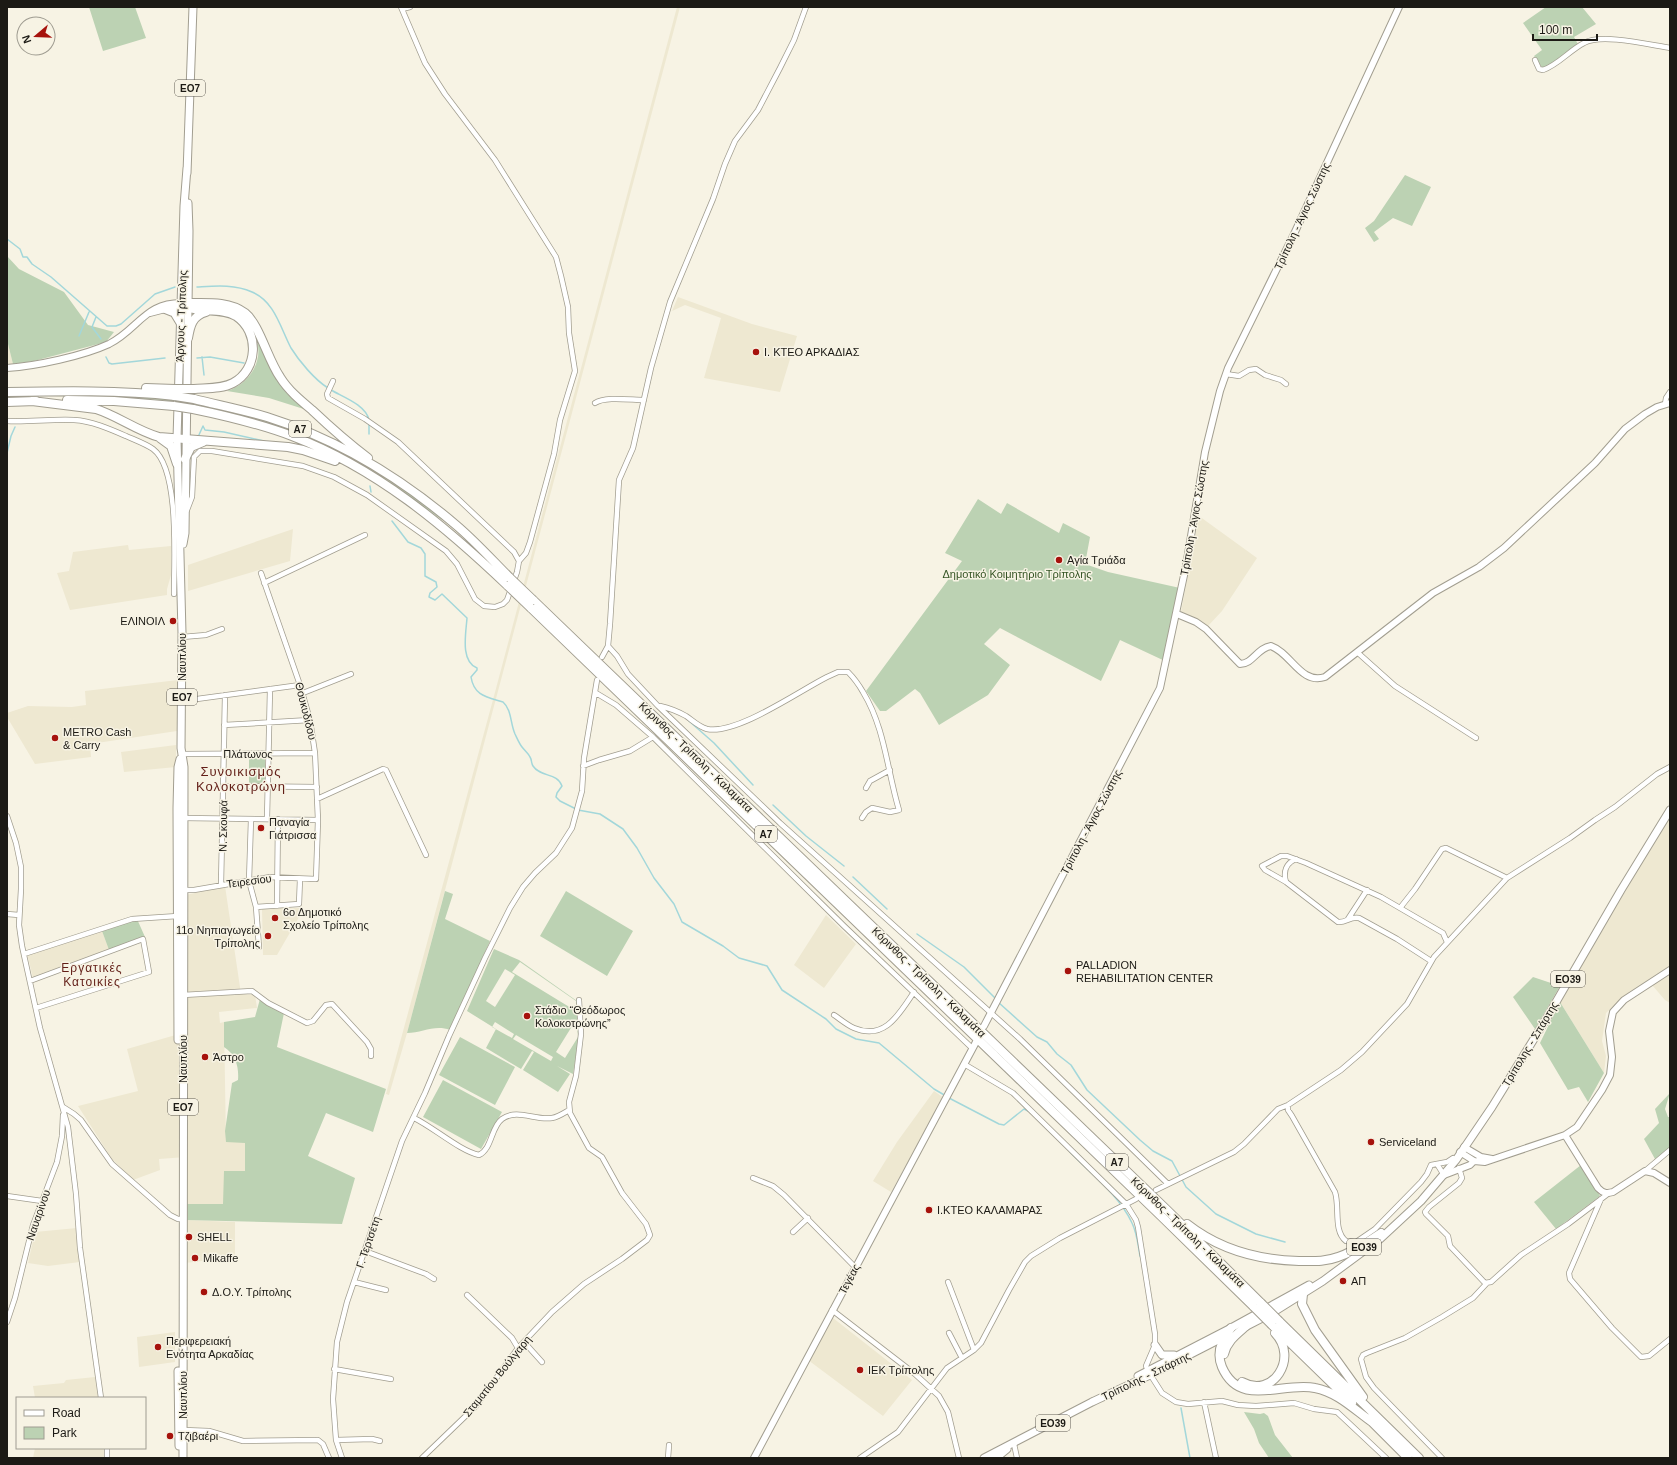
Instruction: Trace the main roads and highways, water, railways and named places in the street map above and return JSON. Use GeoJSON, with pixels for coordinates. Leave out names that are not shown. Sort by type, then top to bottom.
{"type":"FeatureCollection","features":[{"type":"Feature","properties":{"kind":"highway"},"geometry":{"type":"LineString","coordinates":[[175,392],[233,383],[245,374],[251,364],[252,357],[252,338],[244,323],[236,316],[228,312],[210,311],[185,305]]}},
{"type":"Feature","properties":{"kind":"highway"},"geometry":{"type":"LineString","coordinates":[[185,305],[226,305],[244,312],[253,322],[273,366],[289,389],[340,435],[399,481]]}},
{"type":"Feature","properties":{"kind":"highway"},"geometry":{"type":"LineString","coordinates":[[188,338],[192,320],[199,315],[210,311]]}},
{"type":"Feature","properties":{"kind":"highway","name":"Κόρινθος - Τρίπολη - Καλαμάτα"},"geometry":{"type":"LineString","coordinates":[[7,392],[175,392],[194,399],[250,412],[305,431],[356,456],[399,481],[455,525],[509,582],[1167,1210],[1274,1324],[1408,1458]]}},
{"type":"Feature","properties":{"kind":"highway"},"geometry":{"type":"LineString","coordinates":[[32,401],[96,409],[148,434],[159,437],[288,447],[303,450],[369,474]]}},
{"type":"Feature","properties":{"kind":"highway","name":"Κόρινθος - Τρίπολη - Καλαμάτα"},"geometry":{"type":"LineString","coordinates":[[7,402],[114,401],[174,406],[247,421],[288,435],[318,447],[369,474],[397,491],[442,526],[509,582]]}},
{"type":"Feature","properties":{"kind":"highway"},"geometry":{"type":"LineString","coordinates":[[159,437],[171,446],[177,464]]}},
{"type":"Feature","properties":{"kind":"highway"},"geometry":{"type":"LineString","coordinates":[[185,459],[191,447],[206,441]]}},
{"type":"Feature","properties":{"kind":"highway","name":"Κόρινθος - Τρίπολη - Καλαμάτα"},"geometry":{"type":"LineString","coordinates":[[532,604],[1161,1216],[1257,1305],[1263,1316],[1274,1324],[1390,1429],[1419,1458]]}},
{"type":"Feature","properties":{"kind":"highway"},"geometry":{"type":"LineString","coordinates":[[1167,1210],[1214,1242],[1243,1254],[1271,1260],[1328,1260],[1353,1251],[1381,1233]]}},
{"type":"Feature","properties":{"kind":"highway"},"geometry":{"type":"LineString","coordinates":[[1303,1294],[1302,1304],[1315,1330],[1346,1375],[1390,1429]]}},
{"type":"Feature","properties":{"kind":"highway"},"geometry":{"type":"LineString","coordinates":[[1246,1326],[1227,1344],[1224,1360],[1232,1374],[1246,1384],[1253,1386],[1266,1383],[1274,1379],[1282,1370],[1285,1360],[1282,1343],[1274,1324]]}},
{"type":"Feature","properties":{"kind":"highway"},"geometry":{"type":"LineString","coordinates":[[1231,1328],[1224,1337],[1220,1348],[1220,1363],[1227,1375],[1237,1385],[1247,1390],[1256,1392],[1289,1386],[1315,1388],[1338,1397],[1372,1422]]}},
{"type":"Feature","properties":{"kind":"main road","name":"Άργους - Τρίπολης"},"geometry":{"type":"LineString","coordinates":[[177,464],[181,323],[185,305],[190,231],[187,168],[193,7]]}},
{"type":"Feature","properties":{"kind":"main road","name":"Τρίπολη - Άγιος Σώστης"},"geometry":{"type":"LineString","coordinates":[[984,1026],[1161,685],[1177,614],[1206,452],[1220,391],[1226,374],[1294,234],[1400,7]]}},
{"type":"Feature","properties":{"kind":"main road"},"geometry":{"type":"LineString","coordinates":[[7,368],[41,364],[100,348],[115,340],[161,305],[174,302],[185,305]]}},
{"type":"Feature","properties":{"kind":"main road","name":"Άργους - Τρίπολης"},"geometry":{"type":"LineString","coordinates":[[185,305],[188,338],[185,459]]}},
{"type":"Feature","properties":{"kind":"main road"},"geometry":{"type":"LineString","coordinates":[[149,313],[185,305]]}},
{"type":"Feature","properties":{"kind":"main road"},"geometry":{"type":"LineString","coordinates":[[164,309],[174,313],[181,323]]}},
{"type":"Feature","properties":{"kind":"main road"},"geometry":{"type":"LineString","coordinates":[[1177,614],[1196,622],[1206,629],[1240,664],[1248,662],[1262,648],[1271,646],[1278,650],[1307,676],[1313,679],[1325,677],[1433,593],[1479,566],[1504,548],[1595,463],[1625,429],[1645,414],[1668,403]]}},
{"type":"Feature","properties":{"kind":"main road","name":"Ναυπλίου"},"geometry":{"type":"LineString","coordinates":[[181,557],[185,538],[185,459]]}},
{"type":"Feature","properties":{"kind":"main road","name":"Ναυπλίου"},"geometry":{"type":"LineString","coordinates":[[177,464],[181,557],[182,637],[181,755],[178,767],[180,818],[179,1458]]}},
{"type":"Feature","properties":{"kind":"main road","name":"Τρίπολης - Σπάρτης"},"geometry":{"type":"LineString","coordinates":[[1149,1373],[1178,1355],[1231,1328],[1319,1278],[1363,1248],[1404,1212],[1456,1160],[1492,1107],[1545,1021],[1621,890],[1670,810]]}},
{"type":"Feature","properties":{"kind":"main road","name":"Ναυπλίου"},"geometry":{"type":"LineString","coordinates":[[180,890],[178,916],[180,995]]}},
{"type":"Feature","properties":{"kind":"main road"},"geometry":{"type":"LineString","coordinates":[[1442,1174],[1474,1162],[1481,1163],[1565,1135],[1581,1122],[1610,1075],[1612,1057],[1609,1031],[1613,1012],[1624,1000],[1670,970]]}},
{"type":"Feature","properties":{"kind":"main road","name":"Τεγέας"},"geometry":{"type":"LineString","coordinates":[[754,1458],[943,1101],[976,1042]]}},
{"type":"Feature","properties":{"kind":"main road"},"geometry":{"type":"LineString","coordinates":[[1565,1135],[1598,1188],[1603,1192],[1609,1193],[1645,1171],[1654,1173],[1670,1183]]}},
{"type":"Feature","properties":{"kind":"main road"},"geometry":{"type":"LineString","coordinates":[[1462,1150],[1484,1158],[1494,1159]]}},
{"type":"Feature","properties":{"kind":"main road"},"geometry":{"type":"LineString","coordinates":[[1462,1150],[1474,1162]]}},
{"type":"Feature","properties":{"kind":"main road","name":"Τρίπολης - Σπάρτης"},"geometry":{"type":"LineString","coordinates":[[1014,1444],[1149,1373],[1246,1326],[1303,1294],[1339,1270],[1380,1239],[1421,1201],[1453,1158],[1462,1150]]}},
{"type":"Feature","properties":{"kind":"main road"},"geometry":{"type":"LineString","coordinates":[[1473,1153],[1474,1162]]}},
{"type":"Feature","properties":{"kind":"main road","name":"Ναυπλίου"},"geometry":{"type":"LineString","coordinates":[[180,1219],[184,1430],[183,1458]]}},
{"type":"Feature","properties":{"kind":"main road"},"geometry":{"type":"LineString","coordinates":[[1155,1345],[1162,1355],[1178,1355]]}},
{"type":"Feature","properties":{"kind":"main road","name":"ΕΟ39"},"geometry":{"type":"LineString","coordinates":[[984,1458],[1014,1444]]}},
{"type":"Feature","properties":{"kind":"main road","name":"ΕΟ39"},"geometry":{"type":"LineString","coordinates":[[996,1458],[1014,1444]]}},
{"type":"Feature","properties":{"kind":"waterway"},"geometry":{"type":"LineString","coordinates":[[7,239],[20,249],[23,257],[27,257],[32,264],[51,277],[107,326],[116,326],[121,324],[155,294],[175,287]]}},
{"type":"Feature","properties":{"kind":"waterway"},"geometry":{"type":"LineString","coordinates":[[197,287],[231,287],[245,289],[260,296],[272,309],[298,359],[323,385],[328,388]]}},
{"type":"Feature","properties":{"kind":"waterway"},"geometry":{"type":"LineString","coordinates":[[79,336],[89,312]]}},
{"type":"Feature","properties":{"kind":"waterway"},"geometry":{"type":"LineString","coordinates":[[96,317],[92,327],[101,339]]}},
{"type":"Feature","properties":{"kind":"waterway"},"geometry":{"type":"LineString","coordinates":[[106,357],[109,363],[112,364],[165,358]]}},
{"type":"Feature","properties":{"kind":"waterway"},"geometry":{"type":"LineString","coordinates":[[202,357],[204,375]]}},
{"type":"Feature","properties":{"kind":"waterway"},"geometry":{"type":"LineString","coordinates":[[197,358],[210,357],[244,363]]}},
{"type":"Feature","properties":{"kind":"waterway"},"geometry":{"type":"LineString","coordinates":[[331,390],[359,406],[367,415],[369,420]]}},
{"type":"Feature","properties":{"kind":"waterway"},"geometry":{"type":"LineString","coordinates":[[369,424],[369,434]]}},
{"type":"Feature","properties":{"kind":"waterway"},"geometry":{"type":"LineString","coordinates":[[198,437],[203,426],[205,430],[224,432],[264,441]]}},
{"type":"Feature","properties":{"kind":"waterway"},"geometry":{"type":"LineString","coordinates":[[7,453],[15,427]]}},
{"type":"Feature","properties":{"kind":"waterway"},"geometry":{"type":"LineString","coordinates":[[370,486],[371,492]]}},
{"type":"Feature","properties":{"kind":"waterway"},"geometry":{"type":"LineString","coordinates":[[392,521],[408,542],[421,548],[425,554],[425,576],[436,582],[437,587],[430,593],[429,597],[435,600],[442,594],[467,618],[465,646],[468,659],[477,668],[471,677],[475,688],[482,695],[503,702],[506,705],[515,734],[531,759],[533,766],[536,770],[553,777],[560,782],[562,786],[556,797],[560,801],[578,810],[600,814],[623,829],[637,848],[654,878],[674,904],[682,922],[723,946],[739,958],[767,966],[782,990],[826,1019],[836,1029],[856,1039],[879,1043],[934,1089],[946,1096]]}},
{"type":"Feature","properties":{"kind":"waterway"},"geometry":{"type":"LineString","coordinates":[[689,721],[714,743],[753,785]]}},
{"type":"Feature","properties":{"kind":"waterway"},"geometry":{"type":"LineString","coordinates":[[773,805],[806,836],[844,866]]}},
{"type":"Feature","properties":{"kind":"waterway"},"geometry":{"type":"LineString","coordinates":[[853,877],[887,909]]}},
{"type":"Feature","properties":{"kind":"waterway"},"geometry":{"type":"LineString","coordinates":[[917,934],[964,967],[996,999]]}},
{"type":"Feature","properties":{"kind":"waterway"},"geometry":{"type":"LineString","coordinates":[[998,1002],[1037,1037],[1047,1042],[1057,1054],[1071,1065],[1087,1090],[1140,1140],[1153,1151],[1172,1161],[1186,1187],[1216,1214],[1256,1234],[1285,1242]]}},
{"type":"Feature","properties":{"kind":"waterway"},"geometry":{"type":"LineString","coordinates":[[949,1098],[999,1124],[1004,1125],[1024,1109],[1028,1111]]}},
{"type":"Feature","properties":{"kind":"waterway"},"geometry":{"type":"LineString","coordinates":[[1070,1152],[1120,1203],[1132,1223],[1140,1256]]}},
{"type":"Feature","properties":{"kind":"waterway"},"geometry":{"type":"LineString","coordinates":[[1181,1408],[1190,1458]]}},
{"type":"Feature","properties":{"kind":"place","name":"Ι. ΚΤΕΟ ΑΡΚΑΔΙΑΣ"},"geometry":{"type":"Point","coordinates":[756,352]}},
{"type":"Feature","properties":{"kind":"place","name":"Αγία Τριάδα"},"geometry":{"type":"Point","coordinates":[1059,560]}},
{"type":"Feature","properties":{"kind":"place","name":"ΕΛΙΝΟΙΛ"},"geometry":{"type":"Point","coordinates":[173,621]}},
{"type":"Feature","properties":{"kind":"place","name":"METRO Cash & Carry"},"geometry":{"type":"Point","coordinates":[55,738]}},
{"type":"Feature","properties":{"kind":"place","name":"Παναγία Γιάτρισσα"},"geometry":{"type":"Point","coordinates":[261,828]}},
{"type":"Feature","properties":{"kind":"place","name":"6ο Δημοτικό Σχολείο Τρίπολης"},"geometry":{"type":"Point","coordinates":[275,918]}},
{"type":"Feature","properties":{"kind":"place","name":"11ο Νηπιαγωγείο Τρίπολης"},"geometry":{"type":"Point","coordinates":[268,936]}},
{"type":"Feature","properties":{"kind":"place","name":"PALLADION REHABILITATION CENTER"},"geometry":{"type":"Point","coordinates":[1068,971]}},
{"type":"Feature","properties":{"kind":"place","name":"Στάδιο “Θεόδωρος Κολοκοτρώνης”"},"geometry":{"type":"Point","coordinates":[527,1016]}},
{"type":"Feature","properties":{"kind":"place","name":"Άστρο"},"geometry":{"type":"Point","coordinates":[205,1057]}},
{"type":"Feature","properties":{"kind":"place","name":"Serviceland"},"geometry":{"type":"Point","coordinates":[1371,1142]}},
{"type":"Feature","properties":{"kind":"place","name":"Ι.ΚΤΕΟ ΚΑΛΑΜΑΡΑΣ"},"geometry":{"type":"Point","coordinates":[929,1210]}},
{"type":"Feature","properties":{"kind":"place","name":"SHELL"},"geometry":{"type":"Point","coordinates":[189,1237]}},
{"type":"Feature","properties":{"kind":"place","name":"Mikaffe"},"geometry":{"type":"Point","coordinates":[195,1258]}},
{"type":"Feature","properties":{"kind":"place","name":"ΑΠ"},"geometry":{"type":"Point","coordinates":[1343,1281]}},
{"type":"Feature","properties":{"kind":"place","name":"Δ.Ο.Υ. Τρίπολης"},"geometry":{"type":"Point","coordinates":[204,1292]}},
{"type":"Feature","properties":{"kind":"place","name":"Περιφερειακή Ενότητα Αρκαδίας"},"geometry":{"type":"Point","coordinates":[158,1347]}},
{"type":"Feature","properties":{"kind":"place","name":"ΙΕΚ Τρίπολης"},"geometry":{"type":"Point","coordinates":[860,1370]}},
{"type":"Feature","properties":{"kind":"place","name":"Τζιβαέρι"},"geometry":{"type":"Point","coordinates":[170,1436]}},
{"type":"Feature","properties":{"kind":"district","name":"Συνοικισμός Κολοκοτρώνη"},"geometry":{"type":"Point","coordinates":[241,778]}},
{"type":"Feature","properties":{"kind":"district","name":"Εργατικές Κατοικίες"},"geometry":{"type":"Point","coordinates":[92,975]}},
{"type":"Feature","properties":{"kind":"park label","name":"Δημοτικό Κοιμητήριο Τρίπολης"},"geometry":{"type":"Point","coordinates":[1017,574]}}]}
